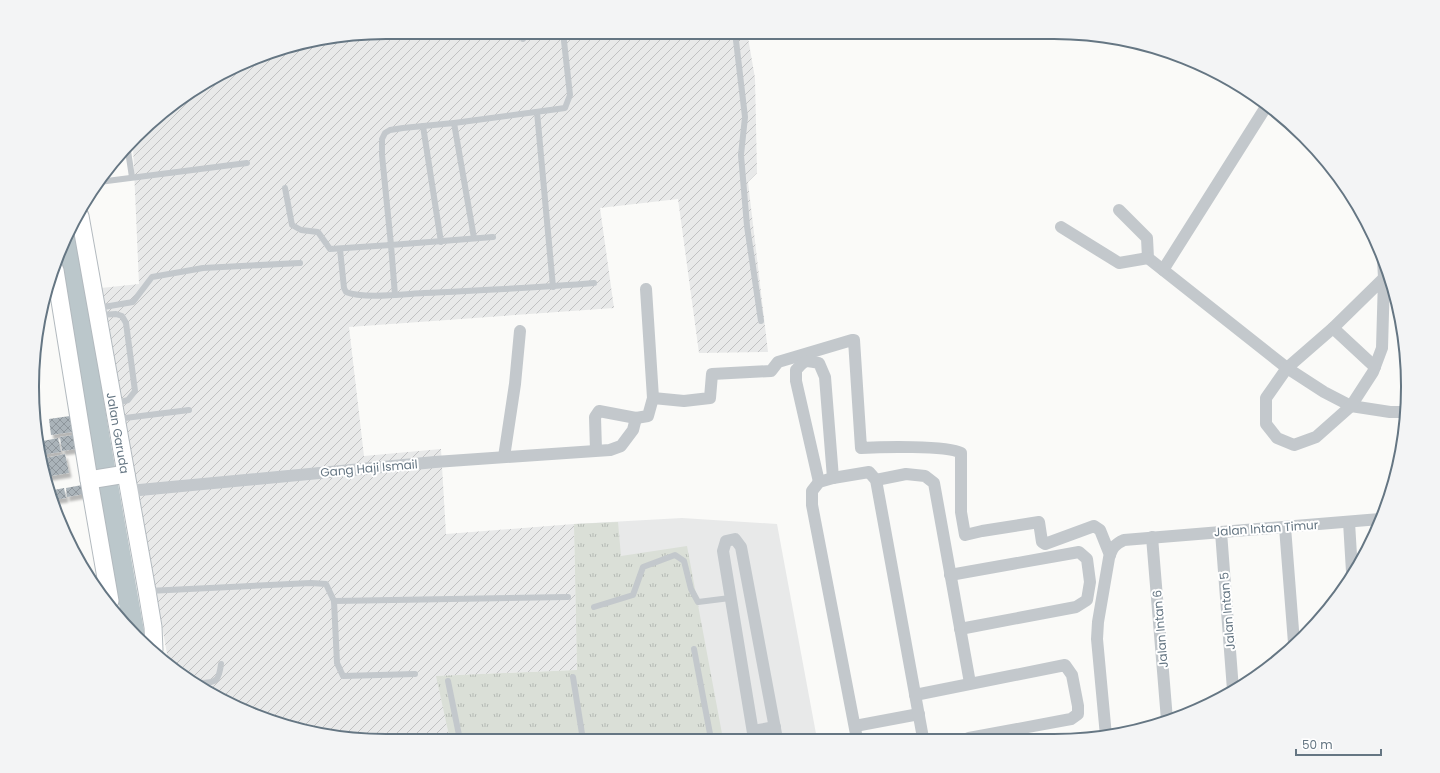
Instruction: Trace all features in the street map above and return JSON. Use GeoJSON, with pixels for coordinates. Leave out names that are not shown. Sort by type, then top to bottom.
{"type":"FeatureCollection","features":[{"type":"Feature","properties":{"kind":"main road","name":"Jalan Garuda"},"geometry":{"type":"LineString","coordinates":[[81,222],[98,312],[123,480],[147,591],[153,627],[154,645]]}},
{"type":"Feature","properties":{"kind":"main road"},"geometry":{"type":"LineString","coordinates":[[56,277],[92,480],[109,595]]}},
{"type":"Feature","properties":{"kind":"main road"},"geometry":{"type":"LineString","coordinates":[[92,480],[123,480]]}},
{"type":"Feature","properties":{"kind":"street"},"geometry":{"type":"LineString","coordinates":[[1163,270],[1265,111]]}},
{"type":"Feature","properties":{"kind":"street"},"geometry":{"type":"LineString","coordinates":[[1119,210],[1147,238],[1148,258]]}},
{"type":"Feature","properties":{"kind":"street"},"geometry":{"type":"LineString","coordinates":[[1061,227],[1119,263],[1148,258],[1287,368],[1324,392],[1352,406],[1390,412],[1400,412]]}},
{"type":"Feature","properties":{"kind":"street"},"geometry":{"type":"LineString","coordinates":[[1384,278],[1333,328],[1287,368],[1266,398],[1266,424],[1277,438],[1294,446],[1316,437],[1352,406],[1375,367],[1382,348],[1384,279]]}},
{"type":"Feature","properties":{"kind":"street"},"geometry":{"type":"LineString","coordinates":[[596,450],[595,417],[599,411],[636,418],[648,416],[653,398],[646,289]]}},
{"type":"Feature","properties":{"kind":"street"},"geometry":{"type":"LineString","coordinates":[[1333,328],[1375,367]]}},
{"type":"Feature","properties":{"kind":"street"},"geometry":{"type":"LineString","coordinates":[[504,457],[515,384],[520,330]]}},
{"type":"Feature","properties":{"kind":"street"},"geometry":{"type":"LineString","coordinates":[[653,398],[684,401],[710,398],[712,374],[771,371],[778,362],[854,340],[861,448],[930,448],[956,450],[961,453],[961,512],[965,535],[1039,522],[1042,542],[1045,544],[1094,526],[1100,530],[1110,555],[1097,634],[1105,730]]}},
{"type":"Feature","properties":{"kind":"street"},"geometry":{"type":"LineString","coordinates":[[819,482],[796,381],[796,370],[804,361],[808,360],[819,363],[825,377],[833,478]]}},
{"type":"Feature","properties":{"kind":"street","name":"Gang Haji Ismail"},"geometry":{"type":"LineString","coordinates":[[123,480],[435,462],[610,450],[621,446],[633,430],[636,418]]}},
{"type":"Feature","properties":{"kind":"street"},"geometry":{"type":"LineString","coordinates":[[856,734],[812,505],[812,491],[819,482],[869,472],[876,480],[922,734]]}},
{"type":"Feature","properties":{"kind":"street"},"geometry":{"type":"LineString","coordinates":[[876,480],[906,474],[925,476],[934,483],[970,683]]}},
{"type":"Feature","properties":{"kind":"street","name":"Jalan Intan Timur"},"geometry":{"type":"LineString","coordinates":[[1110,555],[1115,544],[1124,540],[1375,519]]}},
{"type":"Feature","properties":{"kind":"street"},"geometry":{"type":"LineString","coordinates":[[1348,522],[1351,564]]}},
{"type":"Feature","properties":{"kind":"street"},"geometry":{"type":"LineString","coordinates":[[1285,527],[1294,637]]}},
{"type":"Feature","properties":{"kind":"street","name":"Jalan Intan 5"},"geometry":{"type":"LineString","coordinates":[[1221,532],[1233,684]]}},
{"type":"Feature","properties":{"kind":"street","name":"Jalan Intan 6"},"geometry":{"type":"LineString","coordinates":[[1152,537],[1167,715]]}},
{"type":"Feature","properties":{"kind":"street"},"geometry":{"type":"LineString","coordinates":[[754,734],[723,551],[726,541],[735,539],[742,547],[776,734]]}},
{"type":"Feature","properties":{"kind":"street"},"geometry":{"type":"LineString","coordinates":[[950,575],[1078,552],[1087,559],[1090,582],[1086,600],[1076,607],[960,629]]}},
{"type":"Feature","properties":{"kind":"street"},"geometry":{"type":"LineString","coordinates":[[915,695],[1065,665],[1072,675],[1078,706],[1078,714],[1071,719],[990,734]]}},
{"type":"Feature","properties":{"kind":"street"},"geometry":{"type":"LineString","coordinates":[[855,726],[919,714]]}},
{"type":"Feature","properties":{"kind":"street"},"geometry":{"type":"LineString","coordinates":[[757,734],[775,727]]}},
{"type":"Feature","properties":{"kind":"lane"},"geometry":{"type":"LineString","coordinates":[[396,295],[382,155],[382,139],[385,133],[390,130],[565,108],[570,95],[564,39]]}},
{"type":"Feature","properties":{"kind":"lane"},"geometry":{"type":"LineString","coordinates":[[736,39],[745,117],[741,155],[747,226],[761,321]]}},
{"type":"Feature","properties":{"kind":"lane"},"geometry":{"type":"LineString","coordinates":[[537,112],[553,287]]}},
{"type":"Feature","properties":{"kind":"lane"},"geometry":{"type":"LineString","coordinates":[[454,123],[474,238]]}},
{"type":"Feature","properties":{"kind":"lane"},"geometry":{"type":"LineString","coordinates":[[423,126],[441,242]]}},
{"type":"Feature","properties":{"kind":"lane"},"geometry":{"type":"LineString","coordinates":[[128,154],[132,177]]}},
{"type":"Feature","properties":{"kind":"lane"},"geometry":{"type":"LineString","coordinates":[[107,181],[247,163]]}},
{"type":"Feature","properties":{"kind":"lane"},"geometry":{"type":"LineString","coordinates":[[285,188],[292,225],[301,230],[318,232],[330,249],[493,237]]}},
{"type":"Feature","properties":{"kind":"lane"},"geometry":{"type":"LineString","coordinates":[[340,249],[344,288],[346,292],[353,295],[396,295],[553,287],[594,283]]}},
{"type":"Feature","properties":{"kind":"lane"},"geometry":{"type":"LineString","coordinates":[[98,312],[133,302],[152,277],[203,268],[300,263]]}},
{"type":"Feature","properties":{"kind":"lane"},"geometry":{"type":"LineString","coordinates":[[98,312],[122,316],[126,322],[135,390],[128,400],[114,412]]}},
{"type":"Feature","properties":{"kind":"lane"},"geometry":{"type":"LineString","coordinates":[[114,412],[189,410]]}},
{"type":"Feature","properties":{"kind":"lane"},"geometry":{"type":"LineString","coordinates":[[594,607],[633,595],[643,567],[675,555],[684,561],[691,589],[698,602],[730,598]]}},
{"type":"Feature","properties":{"kind":"lane"},"geometry":{"type":"LineString","coordinates":[[147,591],[311,583],[326,584],[334,601],[337,663],[343,676],[415,674]]}},
{"type":"Feature","properties":{"kind":"lane"},"geometry":{"type":"LineString","coordinates":[[334,601],[568,597]]}},
{"type":"Feature","properties":{"kind":"lane"},"geometry":{"type":"LineString","coordinates":[[694,649],[710,734]]}},
{"type":"Feature","properties":{"kind":"lane"},"geometry":{"type":"LineString","coordinates":[[206,683],[216,681],[219,676],[221,664]]}},
{"type":"Feature","properties":{"kind":"lane"},"geometry":{"type":"LineString","coordinates":[[572,677],[581,734]]}},
{"type":"Feature","properties":{"kind":"lane"},"geometry":{"type":"LineString","coordinates":[[448,681],[459,734]]}},
{"type":"Feature","properties":{"kind":"shaded area"},"geometry":{"type":"Polygon","coordinates":[[[748,39],[755,78],[757,173],[748,182],[768,352],[699,353],[678,199],[600,208],[614,308],[349,327],[364,456],[441,449],[446,534],[574,524],[577,670],[437,676],[449,734],[386,734],[341,731],[275,716],[254,708],[213,687],[193,675],[167,656],[101,288],[139,284],[133,149],[157,125],[193,98],[254,65],[275,57],[319,46],[364,40],[748,39]]]}},
{"type":"Feature","properties":{"kind":"shaded area"},"geometry":{"type":"Polygon","coordinates":[[[682,518],[777,524],[816,734],[449,734],[436,676],[577,670],[574,524],[682,518]]]}},
{"type":"Feature","properties":{"kind":"green space"},"geometry":{"type":"Polygon","coordinates":[[[618,522],[621,556],[687,546],[722,734],[449,734],[436,676],[577,670],[574,524],[618,522]]]}},
{"type":"Feature","properties":{"kind":"building"},"geometry":{"type":"Polygon","coordinates":[[[70,416],[73,432],[51,435],[49,419],[70,416]]]}},
{"type":"Feature","properties":{"kind":"building"},"geometry":{"type":"Polygon","coordinates":[[[73,435],[76,449],[62,451],[60,437],[73,435]]]}},
{"type":"Feature","properties":{"kind":"building"},"geometry":{"type":"Polygon","coordinates":[[[58,438],[61,452],[46,454],[44,441],[58,438]]]}},
{"type":"Feature","properties":{"kind":"building"},"geometry":{"type":"Polygon","coordinates":[[[65,454],[69,473],[51,476],[47,458],[65,454]]]}},
{"type":"Feature","properties":{"kind":"building"},"geometry":{"type":"Polygon","coordinates":[[[82,485],[84,494],[67,497],[66,488],[82,485]]]}},
{"type":"Feature","properties":{"kind":"building"},"geometry":{"type":"Polygon","coordinates":[[[64,488],[66,498],[57,499],[55,490],[64,488]]]}},
{"type":"Feature","properties":{"kind":"waterway"},"geometry":{"type":"LineString","coordinates":[[69,246],[100,439],[133,624]]}}]}
